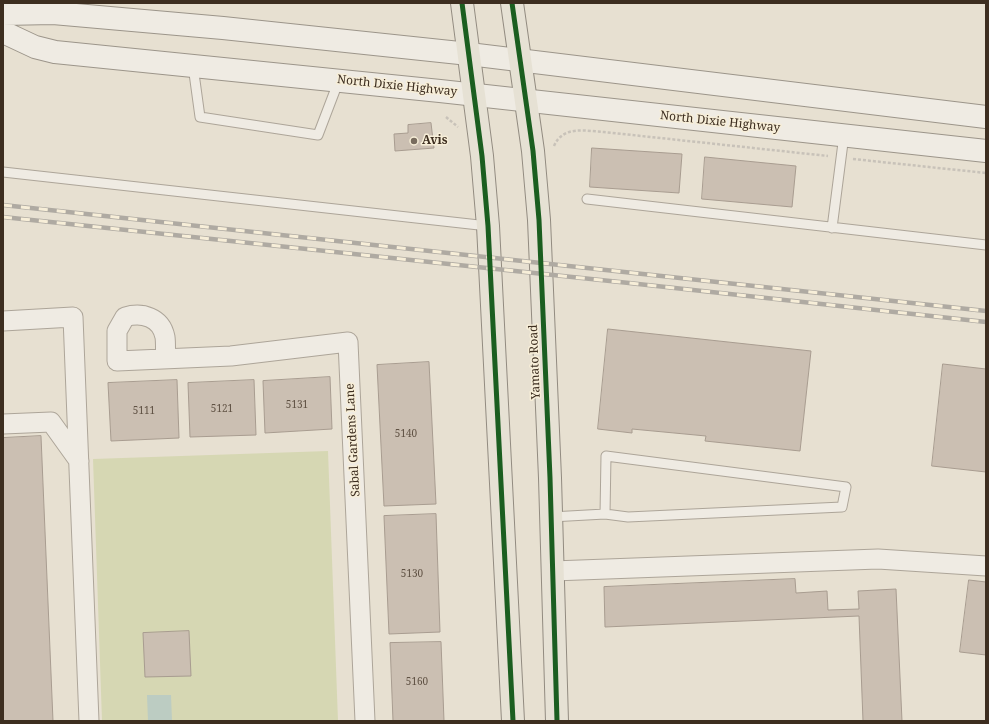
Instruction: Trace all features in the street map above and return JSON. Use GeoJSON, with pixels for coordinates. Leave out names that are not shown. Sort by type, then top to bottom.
{"type":"FeatureCollection","features":[{"type":"Feature","properties":{"kind":"main road"},"geometry":{"type":"LineString","coordinates":[[462,3],[482,156],[488,226],[512,721]]}},
{"type":"Feature","properties":{"kind":"main road","name":"Yamato Road"},"geometry":{"type":"LineString","coordinates":[[512,3],[533,151],[539,220],[553,571],[557,721]]}},
{"type":"Feature","properties":{"kind":"main road"},"geometry":{"type":"LineString","coordinates":[[3,14],[54,13],[223,28],[469,54],[986,117]]}},
{"type":"Feature","properties":{"kind":"main road","name":"North Dixie Highway"},"geometry":{"type":"LineString","coordinates":[[3,32],[34,47],[55,52],[474,94],[986,151]]}},
{"type":"Feature","properties":{"kind":"street"},"geometry":{"type":"LineString","coordinates":[[3,320],[73,317],[89,721]]}},
{"type":"Feature","properties":{"kind":"street","name":"Sabal Gardens Lane"},"geometry":{"type":"LineString","coordinates":[[166,359],[231,356],[348,342],[365,721]]}},
{"type":"Feature","properties":{"kind":"street"},"geometry":{"type":"LineString","coordinates":[[3,424],[51,422],[79,461]]}},
{"type":"Feature","properties":{"kind":"street"},"geometry":{"type":"LineString","coordinates":[[553,571],[878,559],[986,566]]}},
{"type":"Feature","properties":{"kind":"lane"},"geometry":{"type":"LineString","coordinates":[[192,65],[200,117],[318,135],[339,80]]}},
{"type":"Feature","properties":{"kind":"lane"},"geometry":{"type":"LineString","coordinates":[[832,228],[844,136]]}},
{"type":"Feature","properties":{"kind":"lane"},"geometry":{"type":"LineString","coordinates":[[3,172],[488,226]]}},
{"type":"Feature","properties":{"kind":"lane"},"geometry":{"type":"LineString","coordinates":[[587,199],[986,245]]}},
{"type":"Feature","properties":{"kind":"lane"},"geometry":{"type":"LineString","coordinates":[[551,517],[605,514],[628,517],[842,508],[846,487],[606,456],[605,514]]}},
{"type":"Feature","properties":{"kind":"path"},"geometry":{"type":"LineString","coordinates":[[554,149],[554,145],[562,136],[574,130],[986,173]]}},
{"type":"Feature","properties":{"kind":"green space"},"geometry":{"type":"Polygon","coordinates":[[[328,451],[338,721],[102,721],[93,459],[328,451]]]}},
{"type":"Feature","properties":{"kind":"shaded area"},"geometry":{"type":"Polygon","coordinates":[[[147,695],[171,695],[172,721],[148,721],[147,695]]]}},
{"type":"Feature","properties":{"kind":"building","name":"Avis"},"geometry":{"type":"Polygon","coordinates":[[[431,123],[434,148],[395,151],[394,134],[408,133],[408,125],[431,123]]]}},
{"type":"Feature","properties":{"kind":"building"},"geometry":{"type":"Polygon","coordinates":[[[592,148],[682,154],[679,193],[590,187],[592,148]]]}},
{"type":"Feature","properties":{"kind":"building"},"geometry":{"type":"Polygon","coordinates":[[[705,157],[796,166],[792,207],[702,199],[705,157]]]}},
{"type":"Feature","properties":{"kind":"building"},"geometry":{"type":"Polygon","coordinates":[[[608,329],[811,351],[800,451],[705,441],[706,436],[632,429],[632,433],[598,429],[608,329]]]}},
{"type":"Feature","properties":{"kind":"building"},"geometry":{"type":"Polygon","coordinates":[[[429,362],[436,504],[384,506],[377,365],[429,362]]]}},
{"type":"Feature","properties":{"kind":"building"},"geometry":{"type":"Polygon","coordinates":[[[943,364],[986,369],[986,472],[932,466],[943,364]]]}},
{"type":"Feature","properties":{"kind":"building"},"geometry":{"type":"Polygon","coordinates":[[[330,377],[332,429],[265,433],[263,381],[330,377]]]}},
{"type":"Feature","properties":{"kind":"building"},"geometry":{"type":"Polygon","coordinates":[[[177,380],[179,438],[111,441],[108,383],[177,380]]]}},
{"type":"Feature","properties":{"kind":"building"},"geometry":{"type":"Polygon","coordinates":[[[254,380],[256,435],[190,437],[188,383],[254,380]]]}},
{"type":"Feature","properties":{"kind":"building"},"geometry":{"type":"Polygon","coordinates":[[[41,436],[53,721],[3,721],[3,438],[41,436]]]}},
{"type":"Feature","properties":{"kind":"building"},"geometry":{"type":"Polygon","coordinates":[[[436,514],[440,632],[389,634],[384,516],[436,514]]]}},
{"type":"Feature","properties":{"kind":"building"},"geometry":{"type":"Polygon","coordinates":[[[795,579],[796,593],[827,591],[828,610],[859,609],[858,591],[896,589],[902,721],[863,721],[859,616],[605,627],[604,587],[795,579]]]}},
{"type":"Feature","properties":{"kind":"building"},"geometry":{"type":"Polygon","coordinates":[[[969,580],[986,582],[986,655],[960,652],[969,580]]]}},
{"type":"Feature","properties":{"kind":"building"},"geometry":{"type":"Polygon","coordinates":[[[189,631],[191,676],[145,677],[143,633],[189,631]]]}},
{"type":"Feature","properties":{"kind":"building"},"geometry":{"type":"Polygon","coordinates":[[[441,642],[444,721],[393,721],[390,643],[441,642]]]}},
{"type":"Feature","properties":{"kind":"railway"},"geometry":{"type":"LineString","coordinates":[[3,205],[986,311]]}},
{"type":"Feature","properties":{"kind":"railway"},"geometry":{"type":"LineString","coordinates":[[3,217],[986,322]]}},
{"type":"Feature","properties":{"kind":"cycle path"},"geometry":{"type":"LineString","coordinates":[[462,3],[482,156],[488,226],[513,721]]}},
{"type":"Feature","properties":{"kind":"cycle path"},"geometry":{"type":"LineString","coordinates":[[512,3],[533,151],[539,220],[550,478],[557,721]]}},
{"type":"Feature","properties":{"kind":"place","name":"Avis"},"geometry":{"type":"Point","coordinates":[414,141]}}]}
